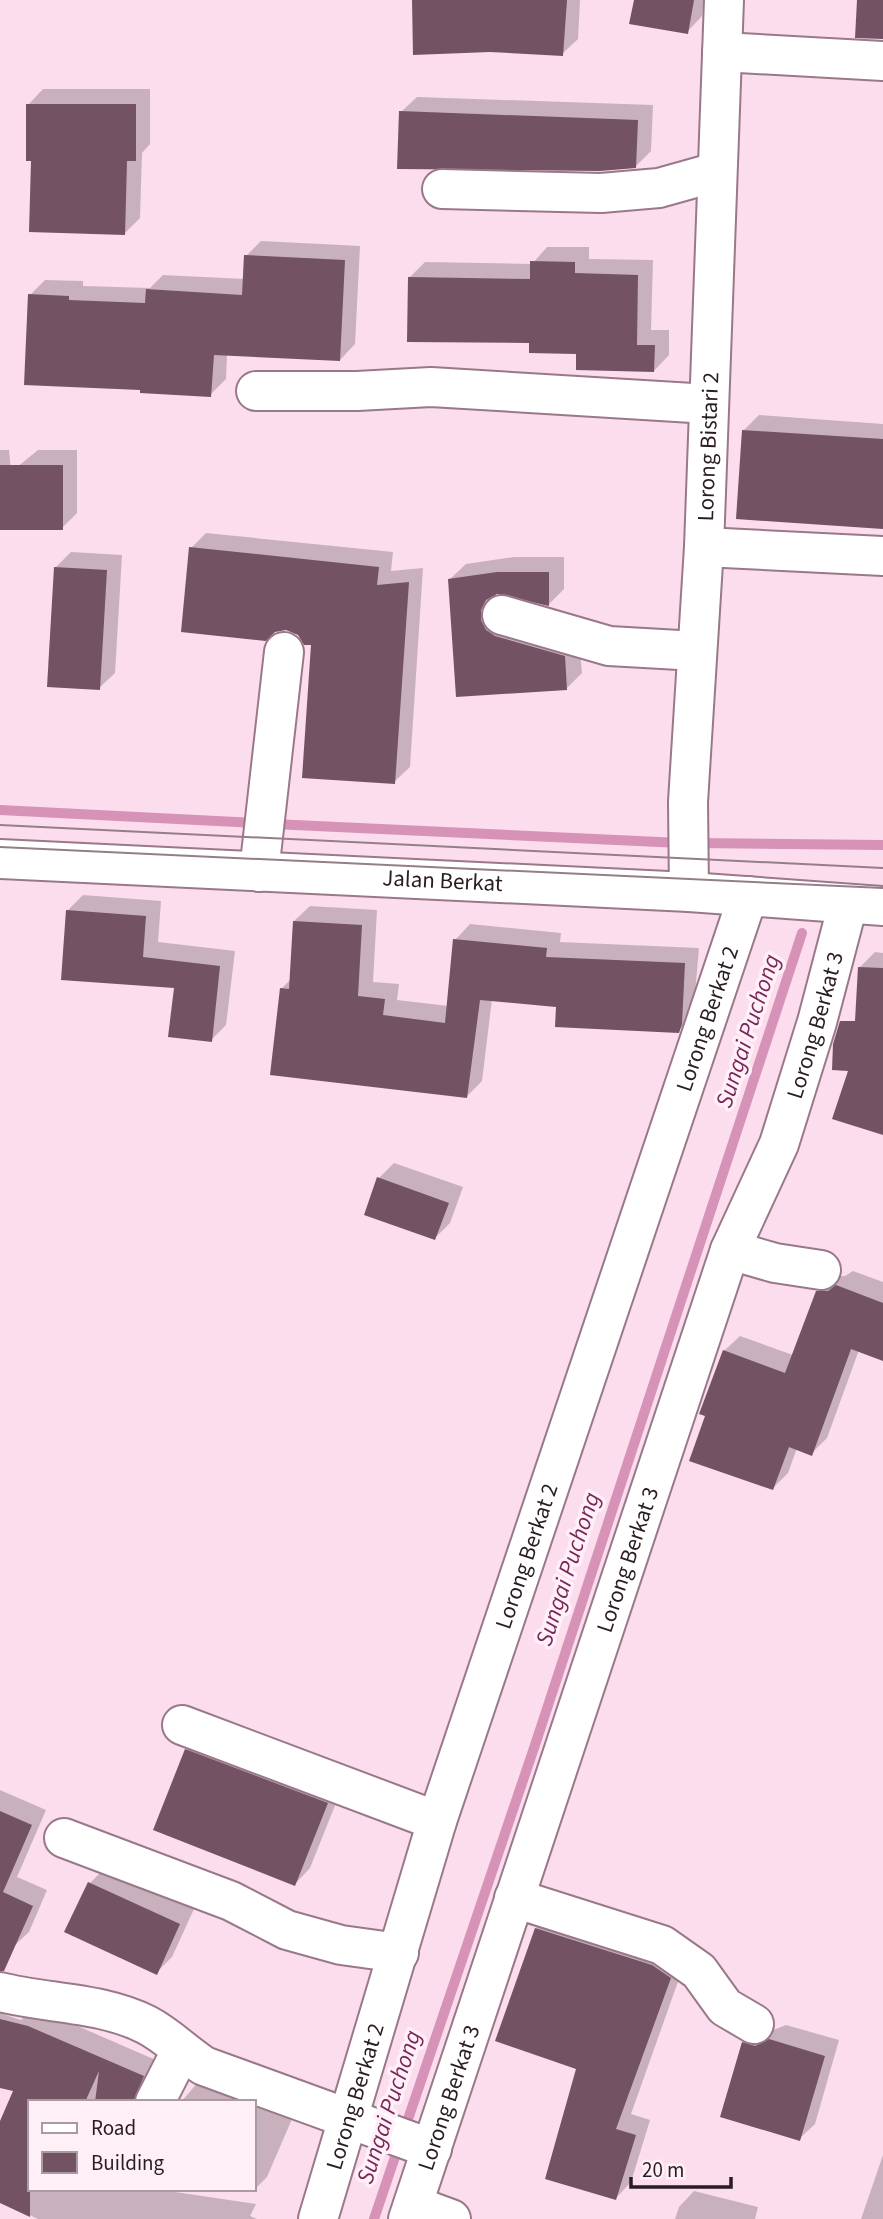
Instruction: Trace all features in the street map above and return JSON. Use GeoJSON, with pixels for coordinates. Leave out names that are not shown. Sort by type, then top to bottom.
{"type":"FeatureCollection","features":[{"type":"Feature","properties":{"kind":"street","name":"Lorong Bistari 2"},"geometry":{"type":"LineString","coordinates":[[688,878],[688,802],[704,547],[724,0]]}},
{"type":"Feature","properties":{"kind":"street"},"geometry":{"type":"LineString","coordinates":[[722,52],[883,61]]}},
{"type":"Feature","properties":{"kind":"street"},"geometry":{"type":"LineString","coordinates":[[442,189],[601,193],[659,188],[716,172]]}},
{"type":"Feature","properties":{"kind":"street"},"geometry":{"type":"LineString","coordinates":[[256,391],[357,391],[431,387],[709,404]]}},
{"type":"Feature","properties":{"kind":"street"},"geometry":{"type":"LineString","coordinates":[[704,547],[883,556]]}},
{"type":"Feature","properties":{"kind":"street"},"geometry":{"type":"LineString","coordinates":[[502,615],[609,646],[697,651]]}},
{"type":"Feature","properties":{"kind":"street"},"geometry":{"type":"LineString","coordinates":[[263,843],[285,652]]}},
{"type":"Feature","properties":{"kind":"street","name":"Jalan Berkat"},"geometry":{"type":"LineString","coordinates":[[0,859],[263,843],[688,878],[748,897],[865,905]]}},
{"type":"Feature","properties":{"kind":"street","name":"Lorong Berkat 2"},"geometry":{"type":"LineString","coordinates":[[318,2219],[359,2121],[400,1953],[437,1821],[748,897]]}},
{"type":"Feature","properties":{"kind":"street","name":"Lorong Berkat 3"},"geometry":{"type":"LineString","coordinates":[[410,2212],[426,2147],[514,1898],[730,1250],[779,1144],[817,1022],[865,905]]}},
{"type":"Feature","properties":{"kind":"street"},"geometry":{"type":"LineString","coordinates":[[730,1250],[775,1263],[821,1270]]}},
{"type":"Feature","properties":{"kind":"street"},"geometry":{"type":"LineString","coordinates":[[182,1725],[437,1821]]}},
{"type":"Feature","properties":{"kind":"street"},"geometry":{"type":"LineString","coordinates":[[64,1838],[231,1901],[287,1930],[341,1945],[400,1953]]}},
{"type":"Feature","properties":{"kind":"street"},"geometry":{"type":"LineString","coordinates":[[514,1898],[662,1945],[699,1971],[725,2007],[754,2024]]}},
{"type":"Feature","properties":{"kind":"street"},"geometry":{"type":"LineString","coordinates":[[0,1992],[93,2007],[145,2024],[169,2038],[181,2051],[204,2066],[426,2147]]}},
{"type":"Feature","properties":{"kind":"street"},"geometry":{"type":"LineString","coordinates":[[156,2100],[181,2051]]}},
{"type":"Feature","properties":{"kind":"street"},"geometry":{"type":"LineString","coordinates":[[410,2212],[451,2219]]}},
{"type":"Feature","properties":{"kind":"building"},"geometry":{"type":"Polygon","coordinates":[[[412,0],[567,0],[563,56],[490,52],[413,55],[412,0]]]}},
{"type":"Feature","properties":{"kind":"building"},"geometry":{"type":"Polygon","coordinates":[[[634,0],[694,0],[688,34],[629,24],[634,0]]]}},
{"type":"Feature","properties":{"kind":"building"},"geometry":{"type":"Polygon","coordinates":[[[857,0],[883,0],[883,39],[855,38],[857,0]]]}},
{"type":"Feature","properties":{"kind":"building"},"geometry":{"type":"Polygon","coordinates":[[[26,104],[136,104],[136,161],[127,161],[125,235],[29,232],[31,161],[26,161],[26,104]]]}},
{"type":"Feature","properties":{"kind":"building"},"geometry":{"type":"Polygon","coordinates":[[[399,111],[638,120],[636,168],[600,171],[397,169],[399,111]]]}},
{"type":"Feature","properties":{"kind":"building"},"geometry":{"type":"Polygon","coordinates":[[[244,255],[345,260],[340,361],[214,355],[211,397],[140,393],[140,390],[24,385],[28,294],[69,296],[69,300],[145,303],[146,289],[242,295],[244,255]]]}},
{"type":"Feature","properties":{"kind":"building"},"geometry":{"type":"Polygon","coordinates":[[[530,261],[575,262],[575,273],[638,275],[637,345],[655,345],[654,372],[576,370],[576,354],[529,353],[529,343],[407,342],[408,277],[530,279],[530,261]]]}},
{"type":"Feature","properties":{"kind":"building"},"geometry":{"type":"Polygon","coordinates":[[[742,430],[883,439],[883,529],[736,519],[742,430]]]}},
{"type":"Feature","properties":{"kind":"building"},"geometry":{"type":"Polygon","coordinates":[[[0,465],[63,465],[63,530],[0,530],[0,465]]]}},
{"type":"Feature","properties":{"kind":"building"},"geometry":{"type":"Polygon","coordinates":[[[189,547],[379,567],[377,585],[409,582],[395,784],[302,778],[311,645],[304,645],[298,635],[286,630],[275,632],[266,641],[181,632],[189,547]]]}},
{"type":"Feature","properties":{"kind":"building"},"geometry":{"type":"Polygon","coordinates":[[[54,567],[107,570],[100,690],[47,687],[54,567]]]}},
{"type":"Feature","properties":{"kind":"building"},"geometry":{"type":"Polygon","coordinates":[[[497,572],[549,572],[549,606],[497,594],[486,600],[481,610],[481,620],[486,630],[495,636],[565,656],[567,690],[456,697],[448,579],[497,572]]]}},
{"type":"Feature","properties":{"kind":"building"},"geometry":{"type":"Polygon","coordinates":[[[66,910],[146,916],[143,957],[220,966],[212,1042],[168,1037],[174,988],[61,980],[66,910]]]}},
{"type":"Feature","properties":{"kind":"building"},"geometry":{"type":"Polygon","coordinates":[[[293,921],[362,925],[358,996],[385,999],[383,1015],[445,1023],[453,939],[547,948],[546,957],[685,963],[682,1024],[679,1033],[555,1027],[556,1007],[480,1000],[467,1098],[270,1075],[280,988],[289,989],[293,921]]]}},
{"type":"Feature","properties":{"kind":"building"},"geometry":{"type":"Polygon","coordinates":[[[858,967],[883,968],[883,1135],[832,1119],[848,1071],[832,1070],[833,1044],[840,1021],[855,1021],[858,967]]]}},
{"type":"Feature","properties":{"kind":"building"},"geometry":{"type":"Polygon","coordinates":[[[377,1177],[449,1203],[435,1240],[364,1215],[377,1177]]]}},
{"type":"Feature","properties":{"kind":"building"},"geometry":{"type":"Polygon","coordinates":[[[836,1285],[883,1303],[883,1361],[851,1349],[812,1456],[789,1447],[773,1490],[689,1461],[705,1416],[699,1414],[723,1350],[785,1373],[816,1291],[828,1291],[836,1285]]]}},
{"type":"Feature","properties":{"kind":"building"},"geometry":{"type":"Polygon","coordinates":[[[185,1749],[328,1803],[295,1886],[153,1830],[185,1749]]]}},
{"type":"Feature","properties":{"kind":"building"},"geometry":{"type":"Polygon","coordinates":[[[0,1811],[32,1825],[3,1892],[33,1906],[4,1971],[0,1971],[0,1811]]]}},
{"type":"Feature","properties":{"kind":"building"},"geometry":{"type":"Polygon","coordinates":[[[88,1882],[180,1924],[157,1975],[64,1932],[88,1882]]]}},
{"type":"Feature","properties":{"kind":"building"},"geometry":{"type":"Polygon","coordinates":[[[535,1928],[652,1965],[671,1978],[616,2129],[636,2135],[616,2200],[545,2179],[576,2069],[495,2041],[535,1928]]]}},
{"type":"Feature","properties":{"kind":"building"},"geometry":{"type":"Polygon","coordinates":[[[0,2019],[28,2026],[144,2076],[134,2100],[95,2100],[99,2071],[86,2100],[28,2100],[30,2217],[0,2203],[0,2121],[13,2091],[0,2088],[0,2019]]]}},
{"type":"Feature","properties":{"kind":"building"},"geometry":{"type":"Polygon","coordinates":[[[769,2039],[825,2056],[800,2141],[720,2117],[742,2042],[755,2046],[769,2039]]]}},
{"type":"Feature","properties":{"kind":"waterway"},"geometry":{"type":"LineString","coordinates":[[0,810],[258,823]]}},
{"type":"Feature","properties":{"kind":"waterway"},"geometry":{"type":"LineString","coordinates":[[273,824],[681,843]]}},
{"type":"Feature","properties":{"kind":"waterway"},"geometry":{"type":"LineString","coordinates":[[696,843],[883,845]]}},
{"type":"Feature","properties":{"kind":"waterway","name":"Sungai Puchong"},"geometry":{"type":"LineString","coordinates":[[404,2131],[535,1745],[802,933]]}},
{"type":"Feature","properties":{"kind":"waterway","name":"Sungai Puchong"},"geometry":{"type":"LineString","coordinates":[[374,2219],[399,2145]]}},
{"type":"Feature","properties":{"kind":"tram line"},"geometry":{"type":"LineString","coordinates":[[0,825],[883,868]]}},
{"type":"Feature","properties":{"kind":"tram line"},"geometry":{"type":"LineString","coordinates":[[0,847],[883,888]]}}]}
